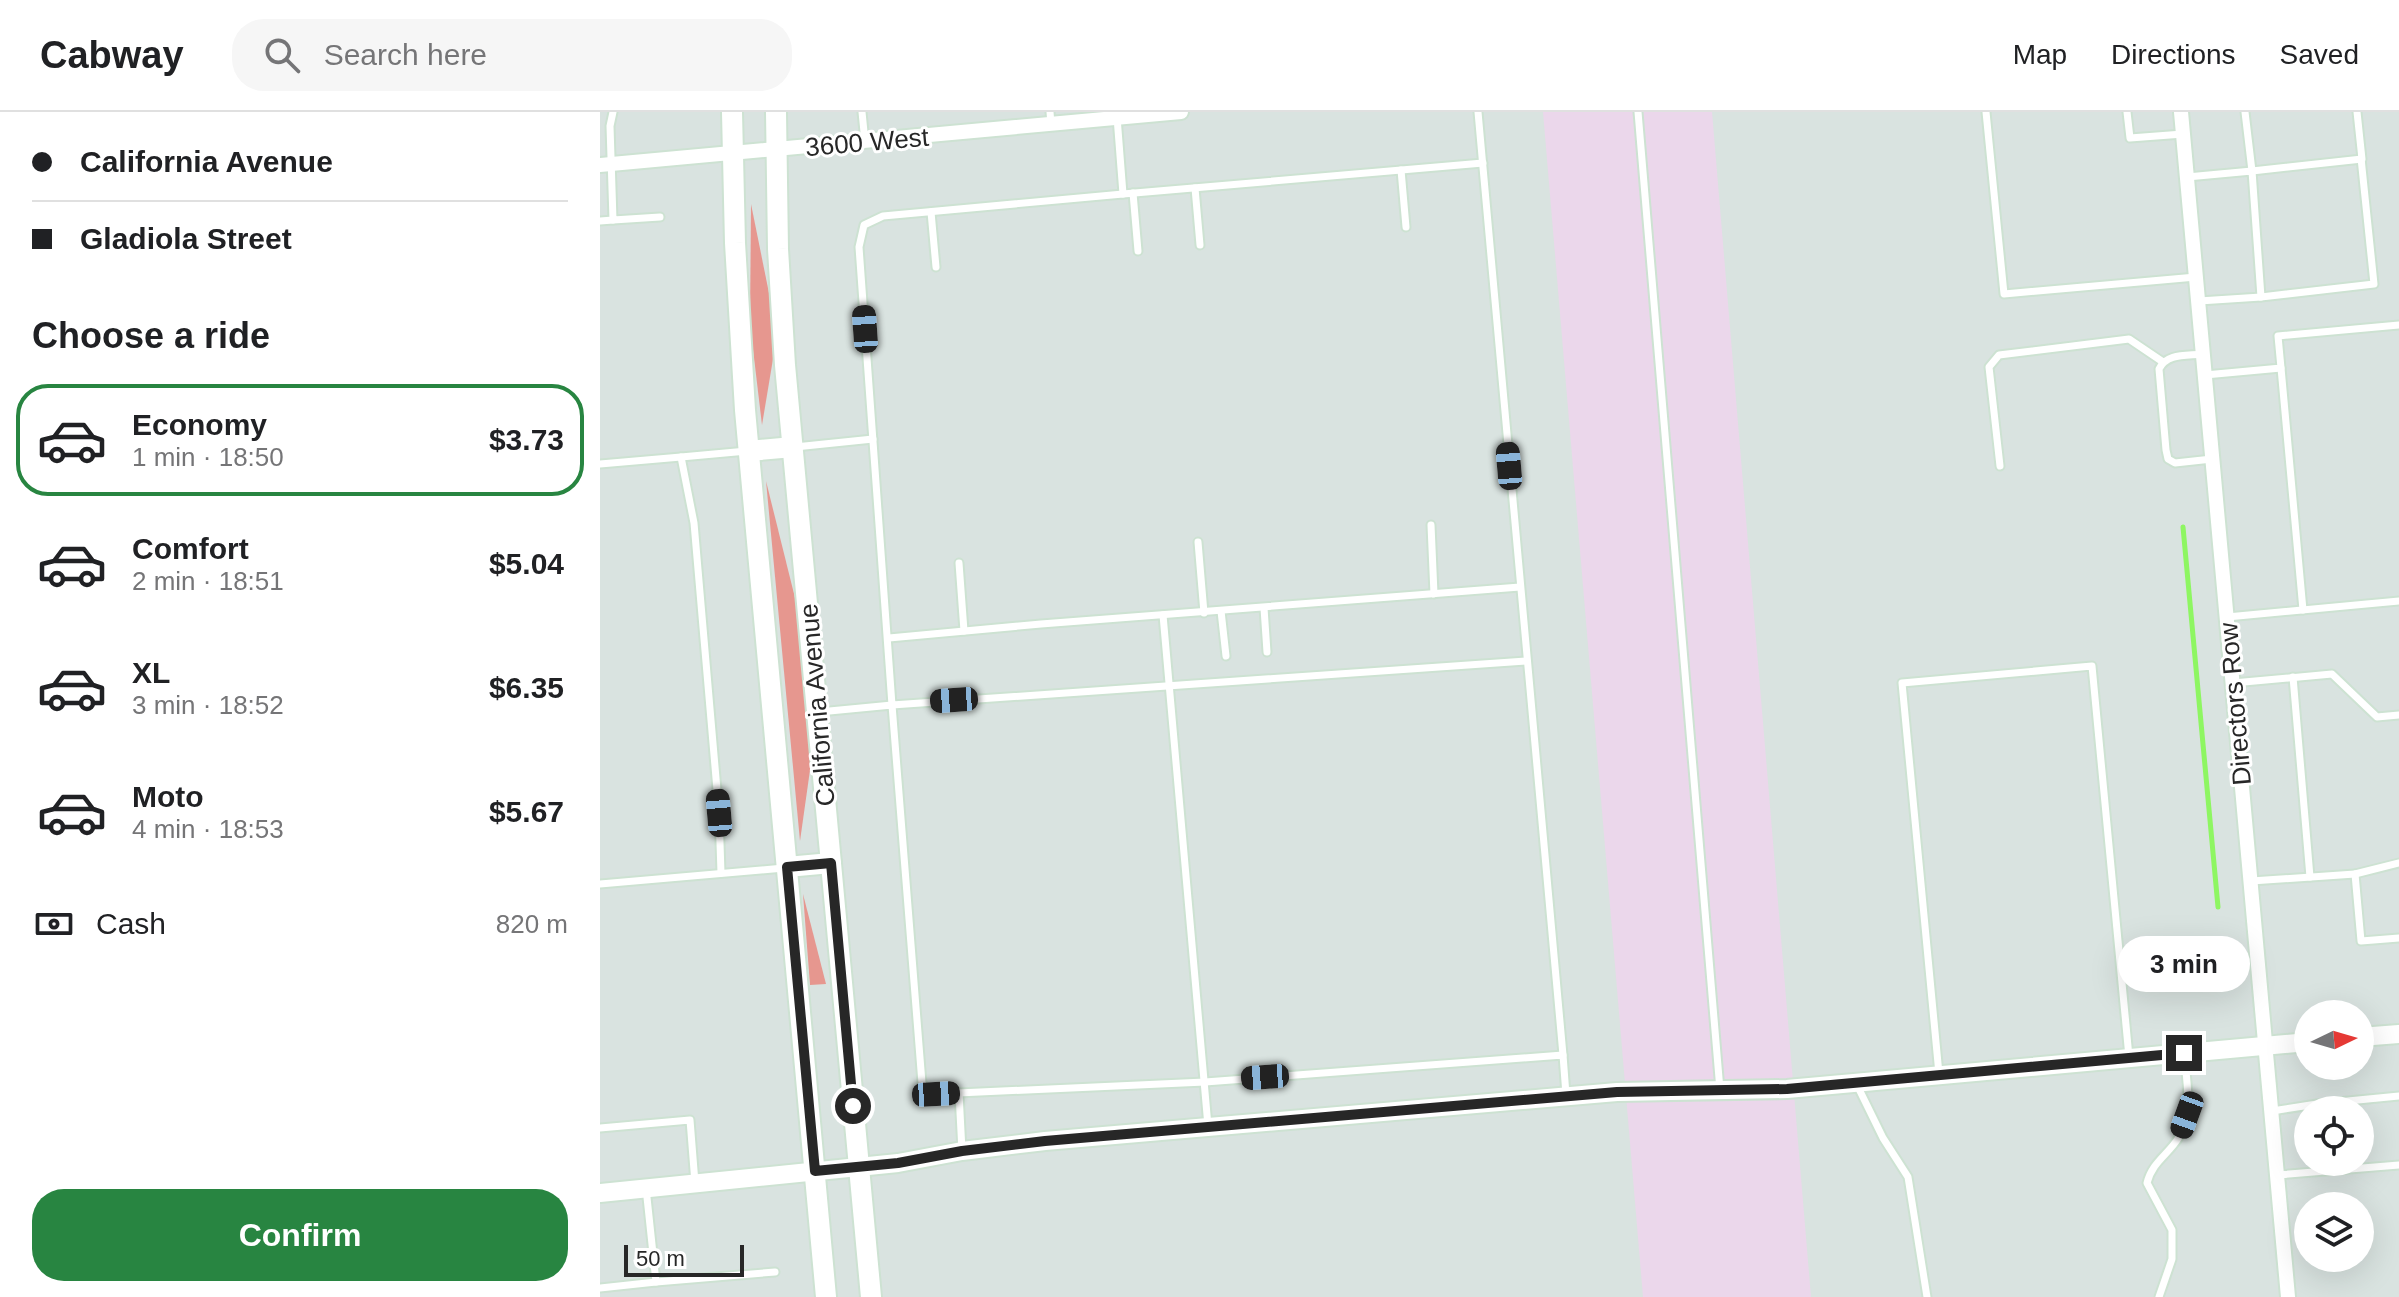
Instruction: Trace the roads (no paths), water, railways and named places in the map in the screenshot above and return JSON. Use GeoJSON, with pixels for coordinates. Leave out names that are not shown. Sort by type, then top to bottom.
{"type":"FeatureCollection","features":[{"type":"Feature","properties":{"kind":"main road","name":"California Avenue"},"geometry":{"type":"LineString","coordinates":[[732,112],[739,312],[749,451],[826,1297]]}},
{"type":"Feature","properties":{"kind":"main road","name":"California Avenue"},"geometry":{"type":"LineString","coordinates":[[776,112],[779,263],[793,447],[871,1297]]}},
{"type":"Feature","properties":{"kind":"main road"},"geometry":{"type":"LineString","coordinates":[[749,451],[793,447]]}},
{"type":"Feature","properties":{"kind":"main road"},"geometry":{"type":"LineString","coordinates":[[787,867],[831,863]]}},
{"type":"Feature","properties":{"kind":"street","name":"3600 West"},"geometry":{"type":"LineString","coordinates":[[606,164],[865,142],[1050,118],[1181,112]]}},
{"type":"Feature","properties":{"kind":"street","name":"Directors Row"},"geometry":{"type":"LineString","coordinates":[[2181,112],[2288,1297]]}},
{"type":"Feature","properties":{"kind":"street"},"geometry":{"type":"LineString","coordinates":[[2374,1036],[2399,1034]]}},
{"type":"Feature","properties":{"kind":"street"},"geometry":{"type":"LineString","coordinates":[[600,1193],[898,1163],[1045,1141],[1617,1092],[1721,1091],[1856,1083],[2294,1043]]}},
{"type":"Feature","properties":{"kind":"lane"},"geometry":{"type":"LineString","coordinates":[[613,112],[606,164],[613,220]]}},
{"type":"Feature","properties":{"kind":"lane"},"geometry":{"type":"LineString","coordinates":[[862,112],[865,142]]}},
{"type":"Feature","properties":{"kind":"lane"},"geometry":{"type":"LineString","coordinates":[[1478,112],[1566,1097]]}},
{"type":"Feature","properties":{"kind":"lane"},"geometry":{"type":"LineString","coordinates":[[1638,112],[1721,1091]]}},
{"type":"Feature","properties":{"kind":"lane"},"geometry":{"type":"LineString","coordinates":[[1986,112],[2004,294],[2196,277]]}},
{"type":"Feature","properties":{"kind":"lane"},"geometry":{"type":"LineString","coordinates":[[2127,112],[2130,138],[2183,134]]}},
{"type":"Feature","properties":{"kind":"lane"},"geometry":{"type":"LineString","coordinates":[[2245,112],[2261,297]]}},
{"type":"Feature","properties":{"kind":"lane"},"geometry":{"type":"LineString","coordinates":[[2198,301],[2374,284],[2357,112]]}},
{"type":"Feature","properties":{"kind":"lane"},"geometry":{"type":"LineString","coordinates":[[1117,115],[1123,194]]}},
{"type":"Feature","properties":{"kind":"lane"},"geometry":{"type":"LineString","coordinates":[[2187,177],[2361,158]]}},
{"type":"Feature","properties":{"kind":"lane"},"geometry":{"type":"LineString","coordinates":[[1483,163],[883,216],[864,225],[859,247],[922,1083],[927,1090],[936,1094],[959,1093],[1205,1082],[1563,1055]]}},
{"type":"Feature","properties":{"kind":"lane"},"geometry":{"type":"LineString","coordinates":[[1401,170],[1406,227]]}},
{"type":"Feature","properties":{"kind":"lane"},"geometry":{"type":"LineString","coordinates":[[1195,188],[1200,245]]}},
{"type":"Feature","properties":{"kind":"lane"},"geometry":{"type":"LineString","coordinates":[[1133,193],[1138,251]]}},
{"type":"Feature","properties":{"kind":"lane"},"geometry":{"type":"LineString","coordinates":[[931,212],[936,267]]}},
{"type":"Feature","properties":{"kind":"lane"},"geometry":{"type":"LineString","coordinates":[[600,221],[660,217]]}},
{"type":"Feature","properties":{"kind":"lane"},"geometry":{"type":"LineString","coordinates":[[2303,610],[2278,336],[2399,325]]}},
{"type":"Feature","properties":{"kind":"lane"},"geometry":{"type":"LineString","coordinates":[[2000,466],[1989,367],[1999,355],[2129,339],[2163,362]]}},
{"type":"Feature","properties":{"kind":"lane"},"geometry":{"type":"LineString","coordinates":[[2203,354],[2171,357],[2159,369],[2168,459],[2175,463],[2213,459]]}},
{"type":"Feature","properties":{"kind":"lane"},"geometry":{"type":"LineString","coordinates":[[2205,375],[2281,368]]}},
{"type":"Feature","properties":{"kind":"lane"},"geometry":{"type":"LineString","coordinates":[[793,447],[873,439]]}},
{"type":"Feature","properties":{"kind":"lane"},"geometry":{"type":"LineString","coordinates":[[600,464],[749,451]]}},
{"type":"Feature","properties":{"kind":"lane"},"geometry":{"type":"LineString","coordinates":[[681,457],[694,523],[719,813],[721,873]]}},
{"type":"Feature","properties":{"kind":"lane"},"geometry":{"type":"LineString","coordinates":[[1431,525],[1434,594]]}},
{"type":"Feature","properties":{"kind":"lane"},"geometry":{"type":"LineString","coordinates":[[1198,542],[1204,613]]}},
{"type":"Feature","properties":{"kind":"lane"},"geometry":{"type":"LineString","coordinates":[[959,563],[964,631]]}},
{"type":"Feature","properties":{"kind":"lane"},"geometry":{"type":"LineString","coordinates":[[889,638],[1520,587]]}},
{"type":"Feature","properties":{"kind":"lane"},"geometry":{"type":"LineString","coordinates":[[2227,617],[2399,601]]}},
{"type":"Feature","properties":{"kind":"lane"},"geometry":{"type":"LineString","coordinates":[[1264,608],[1267,652]]}},
{"type":"Feature","properties":{"kind":"lane"},"geometry":{"type":"LineString","coordinates":[[1221,611],[1226,656]]}},
{"type":"Feature","properties":{"kind":"lane"},"geometry":{"type":"LineString","coordinates":[[1163,615],[1208,1128]]}},
{"type":"Feature","properties":{"kind":"lane"},"geometry":{"type":"LineString","coordinates":[[817,712],[1526,661]]}},
{"type":"Feature","properties":{"kind":"lane"},"geometry":{"type":"LineString","coordinates":[[1939,1076],[1902,683],[2092,666],[2129,1058]]}},
{"type":"Feature","properties":{"kind":"lane"},"geometry":{"type":"LineString","coordinates":[[2233,683],[2332,674],[2377,717],[2399,715]]}},
{"type":"Feature","properties":{"kind":"lane"},"geometry":{"type":"LineString","coordinates":[[2293,677],[2310,877]]}},
{"type":"Feature","properties":{"kind":"lane"},"geometry":{"type":"LineString","coordinates":[[2251,881],[2355,874],[2399,863]]}},
{"type":"Feature","properties":{"kind":"lane"},"geometry":{"type":"LineString","coordinates":[[600,884],[787,867]]}},
{"type":"Feature","properties":{"kind":"lane"},"geometry":{"type":"LineString","coordinates":[[2355,874],[2361,941],[2399,938]]}},
{"type":"Feature","properties":{"kind":"lane"},"geometry":{"type":"LineString","coordinates":[[2159,1297],[2172,1259],[2172,1230],[2147,1183],[2150,1169],[2179,1137],[2187,1115],[2184,1053]]}},
{"type":"Feature","properties":{"kind":"lane"},"geometry":{"type":"LineString","coordinates":[[1856,1083],[1883,1138],[1908,1177],[1927,1297]]}},
{"type":"Feature","properties":{"kind":"lane"},"geometry":{"type":"LineString","coordinates":[[959,1093],[962,1151]]}},
{"type":"Feature","properties":{"kind":"lane"},"geometry":{"type":"LineString","coordinates":[[2272,1111],[2399,1096]]}},
{"type":"Feature","properties":{"kind":"lane"},"geometry":{"type":"LineString","coordinates":[[600,1128],[690,1120],[695,1184]]}},
{"type":"Feature","properties":{"kind":"lane"},"geometry":{"type":"LineString","coordinates":[[2277,1175],[2399,1165]]}},
{"type":"Feature","properties":{"kind":"lane"},"geometry":{"type":"LineString","coordinates":[[646,1188],[656,1282]]}},
{"type":"Feature","properties":{"kind":"lane"},"geometry":{"type":"LineString","coordinates":[[600,1288],[775,1272]]}},
{"type":"Feature","properties":{"kind":"waterway"},"geometry":{"type":"LineString","coordinates":[[2183,527],[2218,907]]}}]}
